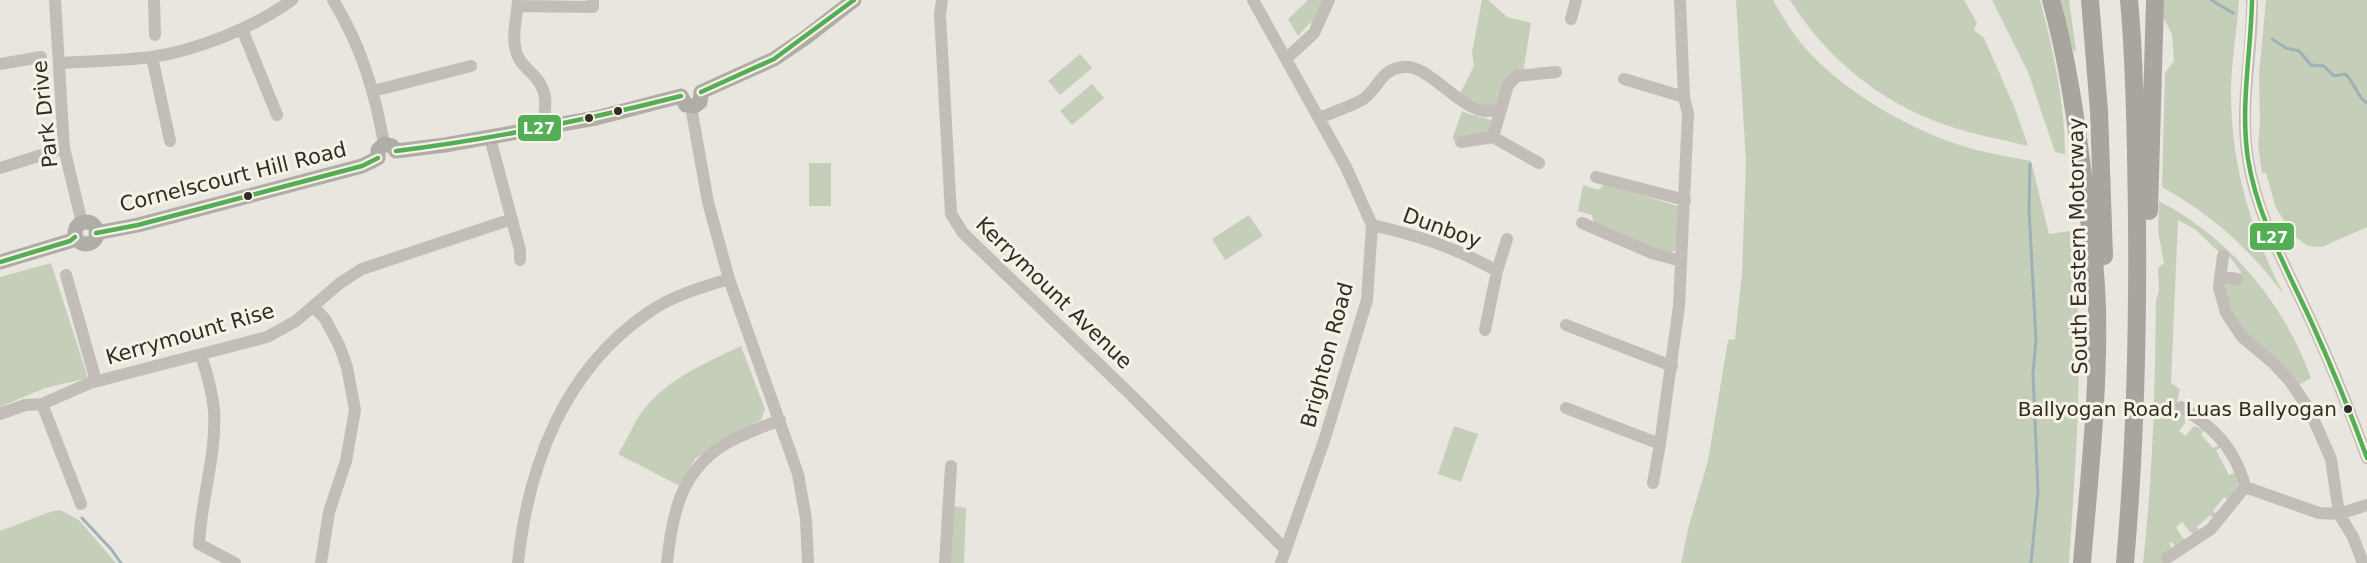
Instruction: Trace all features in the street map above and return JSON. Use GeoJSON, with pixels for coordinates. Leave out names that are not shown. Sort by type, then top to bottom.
{"type":"FeatureCollection","features":[{"type":"Feature","properties":{"kind":"highway"},"geometry":{"type":"LineString","coordinates":[[2051,0],[2066,61],[2094,254],[2097,346],[2082,563]]}},
{"type":"Feature","properties":{"kind":"highway","name":"South Eastern Motorway"},"geometry":{"type":"LineString","coordinates":[[2090,0],[2100,123],[2104,319],[2101,414],[2090,563]]}},
{"type":"Feature","properties":{"kind":"highway"},"geometry":{"type":"LineString","coordinates":[[2125,563],[2132,472],[2138,323],[2135,87],[2129,0]]}},
{"type":"Feature","properties":{"kind":"highway"},"geometry":{"type":"LineString","coordinates":[[2133,563],[2143,411],[2155,0]]}},
{"type":"Feature","properties":{"kind":"main road"},"geometry":{"type":"LineString","coordinates":[[686,101],[700,102],[701,92],[774,59],[854,0]]}},
{"type":"Feature","properties":{"kind":"main road","name":"Cornelscourt Hill Road"},"geometry":{"type":"LineString","coordinates":[[79,230],[91,224],[96,232],[138,225],[362,166],[386,151],[490,138],[686,101]]}},
{"type":"Feature","properties":{"kind":"main road"},"geometry":{"type":"LineString","coordinates":[[0,262],[60,244],[79,230]]}},
{"type":"Feature","properties":{"kind":"street","name":"Park Drive"},"geometry":{"type":"LineString","coordinates":[[55,0],[64,148],[79,230]]}},
{"type":"Feature","properties":{"kind":"street"},"geometry":{"type":"LineString","coordinates":[[154,0],[155,35]]}},
{"type":"Feature","properties":{"kind":"street"},"geometry":{"type":"LineString","coordinates":[[59,63],[152,57],[192,47],[242,29],[291,0]]}},
{"type":"Feature","properties":{"kind":"street"},"geometry":{"type":"LineString","coordinates":[[333,0],[353,36],[373,91],[386,151]]}},
{"type":"Feature","properties":{"kind":"street"},"geometry":{"type":"LineString","coordinates":[[546,127],[543,110],[545,92],[519,59],[514,45],[518,3],[593,7],[593,0]]}},
{"type":"Feature","properties":{"kind":"street","name":"Kerrymount Avenue"},"geometry":{"type":"LineString","coordinates":[[942,0],[940,15],[951,214],[963,233],[1130,394],[1286,550]]}},
{"type":"Feature","properties":{"kind":"street","name":"Brighton Road"},"geometry":{"type":"LineString","coordinates":[[1253,0],[1346,167],[1372,225],[1366,300],[1324,441],[1281,563]]}},
{"type":"Feature","properties":{"kind":"street"},"geometry":{"type":"LineString","coordinates":[[1287,58],[1314,33],[1329,0]]}},
{"type":"Feature","properties":{"kind":"street"},"geometry":{"type":"LineString","coordinates":[[1571,19],[1576,0]]}},
{"type":"Feature","properties":{"kind":"street"},"geometry":{"type":"LineString","coordinates":[[1653,483],[1679,306],[1685,200],[1688,114],[1684,97],[1680,0]]}},
{"type":"Feature","properties":{"kind":"street"},"geometry":{"type":"LineString","coordinates":[[2252,0],[2244,112],[2248,158],[2261,212],[2273,243],[2321,343],[2367,458]]}},
{"type":"Feature","properties":{"kind":"street"},"geometry":{"type":"LineString","coordinates":[[242,29],[277,115]]}},
{"type":"Feature","properties":{"kind":"street"},"geometry":{"type":"LineString","coordinates":[[0,64],[41,57]]}},
{"type":"Feature","properties":{"kind":"street"},"geometry":{"type":"LineString","coordinates":[[152,57],[170,141]]}},
{"type":"Feature","properties":{"kind":"street"},"geometry":{"type":"LineString","coordinates":[[373,91],[471,66]]}},
{"type":"Feature","properties":{"kind":"street"},"geometry":{"type":"LineString","coordinates":[[1319,118],[1361,100],[1373,90],[1384,73],[1404,66],[1415,68],[1471,107],[1486,111],[1500,109]]}},
{"type":"Feature","properties":{"kind":"street"},"geometry":{"type":"LineString","coordinates":[[1493,137],[1508,85],[1517,76],[1556,72]]}},
{"type":"Feature","properties":{"kind":"street"},"geometry":{"type":"LineString","coordinates":[[1624,79],[1684,97]]}},
{"type":"Feature","properties":{"kind":"street"},"geometry":{"type":"LineString","coordinates":[[686,101],[708,202],[729,279],[793,458],[803,499],[808,563]]}},
{"type":"Feature","properties":{"kind":"street"},"geometry":{"type":"LineString","coordinates":[[1461,142],[1493,137],[1539,163]]}},
{"type":"Feature","properties":{"kind":"street"},"geometry":{"type":"LineString","coordinates":[[490,138],[520,250],[520,260]]}},
{"type":"Feature","properties":{"kind":"street"},"geometry":{"type":"LineString","coordinates":[[0,168],[64,148]]}},
{"type":"Feature","properties":{"kind":"street"},"geometry":{"type":"LineString","coordinates":[[1596,177],[1685,200]]}},
{"type":"Feature","properties":{"kind":"street","name":"Kerrymount Rise"},"geometry":{"type":"LineString","coordinates":[[0,414],[25,405],[42,404],[96,381],[267,337],[286,328],[340,283],[362,269],[512,219]]}},
{"type":"Feature","properties":{"kind":"street"},"geometry":{"type":"LineString","coordinates":[[1582,223],[1652,253],[1681,261]]}},
{"type":"Feature","properties":{"kind":"street","name":"Dunboy"},"geometry":{"type":"LineString","coordinates":[[1372,225],[1415,235],[1464,252],[1497,271]]}},
{"type":"Feature","properties":{"kind":"street","name":"Dunboy"},"geometry":{"type":"LineString","coordinates":[[1485,330],[1483,310],[1507,239]]}},
{"type":"Feature","properties":{"kind":"street"},"geometry":{"type":"LineString","coordinates":[[2223,256],[2220,297],[2235,328],[2283,373],[2304,400],[2315,419],[2335,474],[2339,514],[2353,537],[2363,563]]}},
{"type":"Feature","properties":{"kind":"street"},"geometry":{"type":"LineString","coordinates":[[66,275],[96,381]]}},
{"type":"Feature","properties":{"kind":"street"},"geometry":{"type":"LineString","coordinates":[[2220,276],[2237,279]]}},
{"type":"Feature","properties":{"kind":"street"},"geometry":{"type":"LineString","coordinates":[[518,563],[527,501],[544,443],[567,402],[593,365],[620,336],[649,312],[678,296],[729,279]]}},
{"type":"Feature","properties":{"kind":"street"},"geometry":{"type":"LineString","coordinates":[[314,307],[325,319],[339,345],[347,367],[355,410],[346,461],[329,512],[321,563]]}},
{"type":"Feature","properties":{"kind":"street"},"geometry":{"type":"LineString","coordinates":[[1566,325],[1672,366]]}},
{"type":"Feature","properties":{"kind":"street"},"geometry":{"type":"LineString","coordinates":[[201,355],[210,380],[214,411],[199,544],[235,563]]}},
{"type":"Feature","properties":{"kind":"street"},"geometry":{"type":"LineString","coordinates":[[42,404],[81,504]]}},
{"type":"Feature","properties":{"kind":"street"},"geometry":{"type":"LineString","coordinates":[[2167,558],[2218,523],[2245,487],[2243,478],[2223,439],[2212,428],[2191,421],[2181,407]]}},
{"type":"Feature","properties":{"kind":"street"},"geometry":{"type":"LineString","coordinates":[[1566,408],[1660,444]]}},
{"type":"Feature","properties":{"kind":"street"},"geometry":{"type":"LineString","coordinates":[[667,563],[671,525],[676,505],[695,471],[704,460],[728,442],[780,420]]}},
{"type":"Feature","properties":{"kind":"street"},"geometry":{"type":"LineString","coordinates":[[945,563],[951,466]]}},
{"type":"Feature","properties":{"kind":"street"},"geometry":{"type":"LineString","coordinates":[[2245,487],[2308,511],[2339,514],[2367,505]]}},
{"type":"Feature","properties":{"kind":"street"},"geometry":{"type":"LineString","coordinates":[[2184,532],[2193,542]]}},
{"type":"Feature","properties":{"kind":"green space"},"geometry":{"type":"Polygon","coordinates":[[[1308,0],[1323,0],[1314,23],[1309,24],[1298,36],[1288,19],[1308,0]]]}},
{"type":"Feature","properties":{"kind":"green space"},"geometry":{"type":"Polygon","coordinates":[[[1482,0],[1488,0],[1507,17],[1531,23],[1523,73],[1493,110],[1460,94],[1474,66],[1472,52],[1482,0]]]}},
{"type":"Feature","properties":{"kind":"green space"},"geometry":{"type":"Polygon","coordinates":[[[1736,0],[1773,0],[1792,31],[1827,70],[1849,88],[1898,118],[1924,131],[1973,149],[2031,161],[2049,234],[2071,231],[2076,273],[2079,356],[2069,563],[1681,563],[1689,525],[1708,461],[1728,340],[1735,339],[1742,273],[1746,161],[1736,0]]]}},
{"type":"Feature","properties":{"kind":"green space"},"geometry":{"type":"Polygon","coordinates":[[[1790,0],[1964,0],[1977,23],[1974,30],[1984,38],[2016,111],[2028,146],[1954,128],[1897,103],[1856,75],[1837,58],[1804,21],[1790,0]]]}},
{"type":"Feature","properties":{"kind":"green space"},"geometry":{"type":"Polygon","coordinates":[[[1992,0],[2040,0],[2061,96],[2065,154],[2055,152],[2028,72],[1992,0]]]}},
{"type":"Feature","properties":{"kind":"green space"},"geometry":{"type":"Polygon","coordinates":[[[2059,0],[2069,0],[2076,51],[2073,51],[2059,0]]]}},
{"type":"Feature","properties":{"kind":"green space"},"geometry":{"type":"Polygon","coordinates":[[[2162,0],[2239,0],[2231,87],[2234,142],[2244,194],[2252,220],[2284,295],[2258,263],[2229,234],[2197,209],[2162,187],[2165,73],[2174,61],[2172,34],[2162,15],[2162,0]]]}},
{"type":"Feature","properties":{"kind":"green space"},"geometry":{"type":"Polygon","coordinates":[[[2266,0],[2367,0],[2367,227],[2322,247],[2308,246],[2294,236],[2276,208],[2266,173],[2262,173],[2258,145],[2259,74],[2266,0]]]}},
{"type":"Feature","properties":{"kind":"green space"},"geometry":{"type":"Polygon","coordinates":[[[1080,54],[1092,68],[1060,95],[1048,81],[1080,54]]]}},
{"type":"Feature","properties":{"kind":"green space"},"geometry":{"type":"Polygon","coordinates":[[[1092,84],[1104,98],[1072,125],[1060,111],[1092,84]]]}},
{"type":"Feature","properties":{"kind":"green space"},"geometry":{"type":"Polygon","coordinates":[[[1462,111],[1496,123],[1498,131],[1460,136],[1454,142],[1453,137],[1462,111]]]}},
{"type":"Feature","properties":{"kind":"green space"},"geometry":{"type":"Polygon","coordinates":[[[809,163],[831,163],[831,206],[809,206],[809,163]]]}},
{"type":"Feature","properties":{"kind":"green space"},"geometry":{"type":"Polygon","coordinates":[[[1605,184],[1678,206],[1677,250],[1667,254],[1594,224],[1592,215],[1578,211],[1583,185],[1598,190],[1605,184]]]}},
{"type":"Feature","properties":{"kind":"green space"},"geometry":{"type":"Polygon","coordinates":[[[2159,201],[2185,216],[2209,234],[2251,275],[2286,324],[2311,378],[2299,385],[2251,340],[2234,319],[2224,287],[2229,282],[2238,283],[2241,272],[2227,253],[2219,252],[2196,230],[2178,220],[2171,383],[2180,389],[2176,408],[2179,412],[2176,416],[2179,419],[2182,414],[2185,417],[2185,423],[2179,431],[2185,436],[2194,426],[2204,430],[2201,435],[2213,448],[2219,445],[2221,447],[2216,450],[2229,475],[2234,473],[2238,484],[2230,501],[2224,497],[2213,511],[2219,516],[2215,520],[2210,515],[2197,527],[2200,531],[2194,536],[2182,522],[2176,527],[2184,540],[2175,547],[2172,542],[2169,543],[2172,549],[2166,563],[2143,563],[2151,465],[2156,300],[2159,291],[2158,268],[2164,263],[2158,231],[2159,201]]]}},
{"type":"Feature","properties":{"kind":"green space"},"geometry":{"type":"Polygon","coordinates":[[[1249,215],[1263,236],[1225,260],[1212,239],[1249,215]]]}},
{"type":"Feature","properties":{"kind":"green space"},"geometry":{"type":"Polygon","coordinates":[[[51,263],[88,378],[45,388],[0,407],[0,277],[51,263]]]}},
{"type":"Feature","properties":{"kind":"green space"},"geometry":{"type":"Polygon","coordinates":[[[741,346],[765,409],[761,420],[728,436],[695,459],[680,486],[618,454],[646,407],[669,385],[711,360],[741,346]]]}},
{"type":"Feature","properties":{"kind":"green space"},"geometry":{"type":"Polygon","coordinates":[[[1454,426],[1478,434],[1461,482],[1438,474],[1454,426]]]}},
{"type":"Feature","properties":{"kind":"green space"},"geometry":{"type":"Polygon","coordinates":[[[954,506],[966,508],[964,563],[948,563],[954,506]]]}},
{"type":"Feature","properties":{"kind":"green space"},"geometry":{"type":"Polygon","coordinates":[[[60,510],[79,520],[116,563],[0,563],[0,531],[60,510]]]}},
{"type":"Feature","properties":{"kind":"waterway"},"geometry":{"type":"LineString","coordinates":[[2211,0],[2233,13]]}},
{"type":"Feature","properties":{"kind":"waterway"},"geometry":{"type":"LineString","coordinates":[[2272,39],[2286,48],[2299,51],[2311,65],[2324,66],[2334,76],[2345,74],[2360,97],[2367,103]]}},
{"type":"Feature","properties":{"kind":"waterway"},"geometry":{"type":"LineString","coordinates":[[2030,164],[2029,210],[2036,340],[2033,373],[2038,492],[2031,563]]}},
{"type":"Feature","properties":{"kind":"waterway"},"geometry":{"type":"LineString","coordinates":[[82,518],[121,563]]}},
{"type":"Feature","properties":{"kind":"transit line","name":"L27"},"geometry":{"type":"LineString","coordinates":[[701,92],[774,59],[854,0]]}},
{"type":"Feature","properties":{"kind":"transit line","name":"L27"},"geometry":{"type":"LineString","coordinates":[[2252,0],[2245,119],[2252,180],[2273,241],[2310,319],[2367,458]]}},
{"type":"Feature","properties":{"kind":"transit line","name":"L27"},"geometry":{"type":"LineString","coordinates":[[396,151],[539,128],[681,96]]}},
{"type":"Feature","properties":{"kind":"transit line","name":"L27"},"geometry":{"type":"LineString","coordinates":[[96,233],[138,225],[362,166],[378,158]]}},
{"type":"Feature","properties":{"kind":"transit line","name":"L27"},"geometry":{"type":"LineString","coordinates":[[0,262],[70,241],[75,237]]}},
{"type":"Feature","properties":{"kind":"place","name":"Ballyogan Road, Luas Ballyogan"},"geometry":{"type":"Point","coordinates":[2348,409]}}]}
